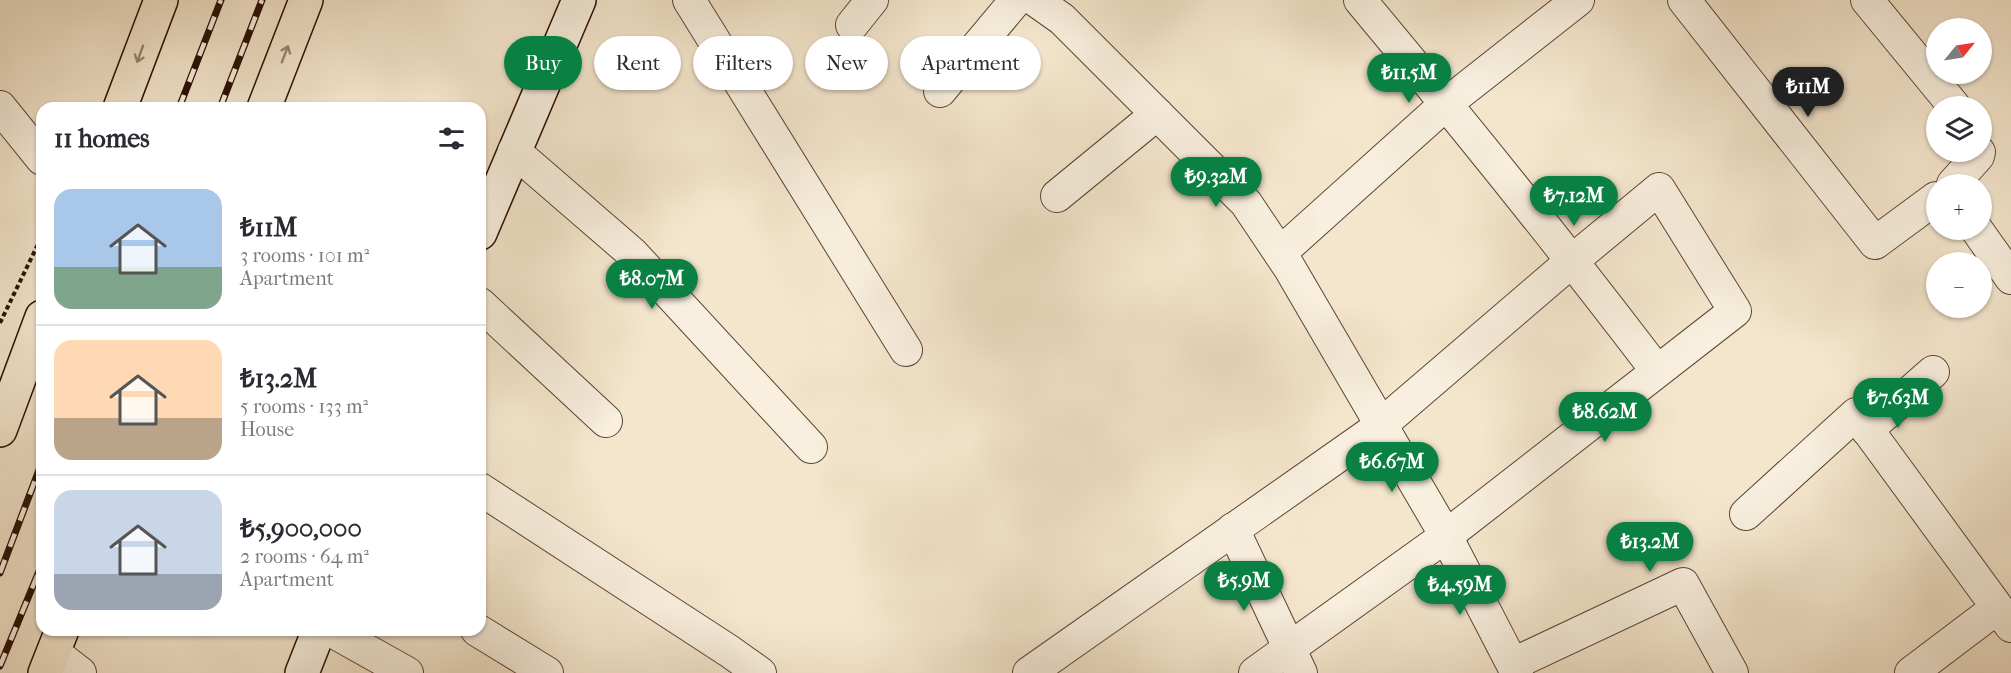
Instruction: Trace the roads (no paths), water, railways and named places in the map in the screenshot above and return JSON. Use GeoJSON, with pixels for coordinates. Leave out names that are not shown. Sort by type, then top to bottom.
{"type":"FeatureCollection","features":[{"type":"Feature","properties":{"kind":"main road"},"geometry":{"type":"LineString","coordinates":[[122,102],[160,0]]}},
{"type":"Feature","properties":{"kind":"main road"},"geometry":{"type":"LineString","coordinates":[[266,102],[306,0]]}},
{"type":"Feature","properties":{"kind":"main road"},"geometry":{"type":"LineString","coordinates":[[0,430],[36,333]]}},
{"type":"Feature","properties":{"kind":"street"},"geometry":{"type":"LineString","coordinates":[[486,219],[579,0]]}},
{"type":"Feature","properties":{"kind":"street"},"geometry":{"type":"LineString","coordinates":[[689,0],[906,350]]}},
{"type":"Feature","properties":{"kind":"street"},"geometry":{"type":"LineString","coordinates":[[852,25],[872,0]]}},
{"type":"Feature","properties":{"kind":"street"},"geometry":{"type":"LineString","coordinates":[[939,91],[1016,0]]}},
{"type":"Feature","properties":{"kind":"street"},"geometry":{"type":"LineString","coordinates":[[1035,0],[1062,19],[1246,203],[1280,253],[1446,536],[1514,670],[1683,585],[1731,673]]}},
{"type":"Feature","properties":{"kind":"street"},"geometry":{"type":"LineString","coordinates":[[1360,0],[1573,260],[1657,371]]}},
{"type":"Feature","properties":{"kind":"street"},"geometry":{"type":"LineString","coordinates":[[1280,253],[1446,104],[1578,0]]}},
{"type":"Feature","properties":{"kind":"street"},"geometry":{"type":"LineString","coordinates":[[1684,0],[1875,243],[1926,205]]}},
{"type":"Feature","properties":{"kind":"street"},"geometry":{"type":"LineString","coordinates":[[1867,0],[1946,96]]}},
{"type":"Feature","properties":{"kind":"street"},"geometry":{"type":"LineString","coordinates":[[1057,196],[1157,114]]}},
{"type":"Feature","properties":{"kind":"street"},"geometry":{"type":"LineString","coordinates":[[4,123],[36,153]]}},
{"type":"Feature","properties":{"kind":"street"},"geometry":{"type":"LineString","coordinates":[[514,151],[632,253],[811,447]]}},
{"type":"Feature","properties":{"kind":"street"},"geometry":{"type":"LineString","coordinates":[[1962,174],[1973,162]]}},
{"type":"Feature","properties":{"kind":"street"},"geometry":{"type":"LineString","coordinates":[[1029,673],[1381,425],[1659,189],[1735,311],[1446,536],[1295,661],[1255,673]]}},
{"type":"Feature","properties":{"kind":"street"},"geometry":{"type":"LineString","coordinates":[[1984,240],[2011,278]]}},
{"type":"Feature","properties":{"kind":"street"},"geometry":{"type":"LineString","coordinates":[[486,310],[606,421]]}},
{"type":"Feature","properties":{"kind":"street"},"geometry":{"type":"LineString","coordinates":[[1867,430],[1933,372]]}},
{"type":"Feature","properties":{"kind":"street"},"geometry":{"type":"LineString","coordinates":[[1746,514],[1856,414],[2004,617],[1911,673]]}},
{"type":"Feature","properties":{"kind":"street"},"geometry":{"type":"LineString","coordinates":[[486,493],[760,673]]}},
{"type":"Feature","properties":{"kind":"street"},"geometry":{"type":"LineString","coordinates":[[1233,529],[1295,661]]}},
{"type":"Feature","properties":{"kind":"street"},"geometry":{"type":"LineString","coordinates":[[486,635],[548,673]]}},
{"type":"Feature","properties":{"kind":"street"},"geometry":{"type":"LineString","coordinates":[[302,673],[317,636]]}},
{"type":"Feature","properties":{"kind":"street"},"geometry":{"type":"LineString","coordinates":[[341,636],[406,673]]}},
{"type":"Feature","properties":{"kind":"street"},"geometry":{"type":"LineString","coordinates":[[53,652],[80,673]]}},
{"type":"Feature","properties":{"kind":"railway"},"geometry":{"type":"LineString","coordinates":[[181,102],[221,0]]}},
{"type":"Feature","properties":{"kind":"railway"},"geometry":{"type":"LineString","coordinates":[[222,102],[262,0]]}},
{"type":"Feature","properties":{"kind":"railway"},"geometry":{"type":"LineString","coordinates":[[0,573],[36,478]]}},
{"type":"Feature","properties":{"kind":"railway"},"geometry":{"type":"LineString","coordinates":[[0,666],[36,579]]}}]}
